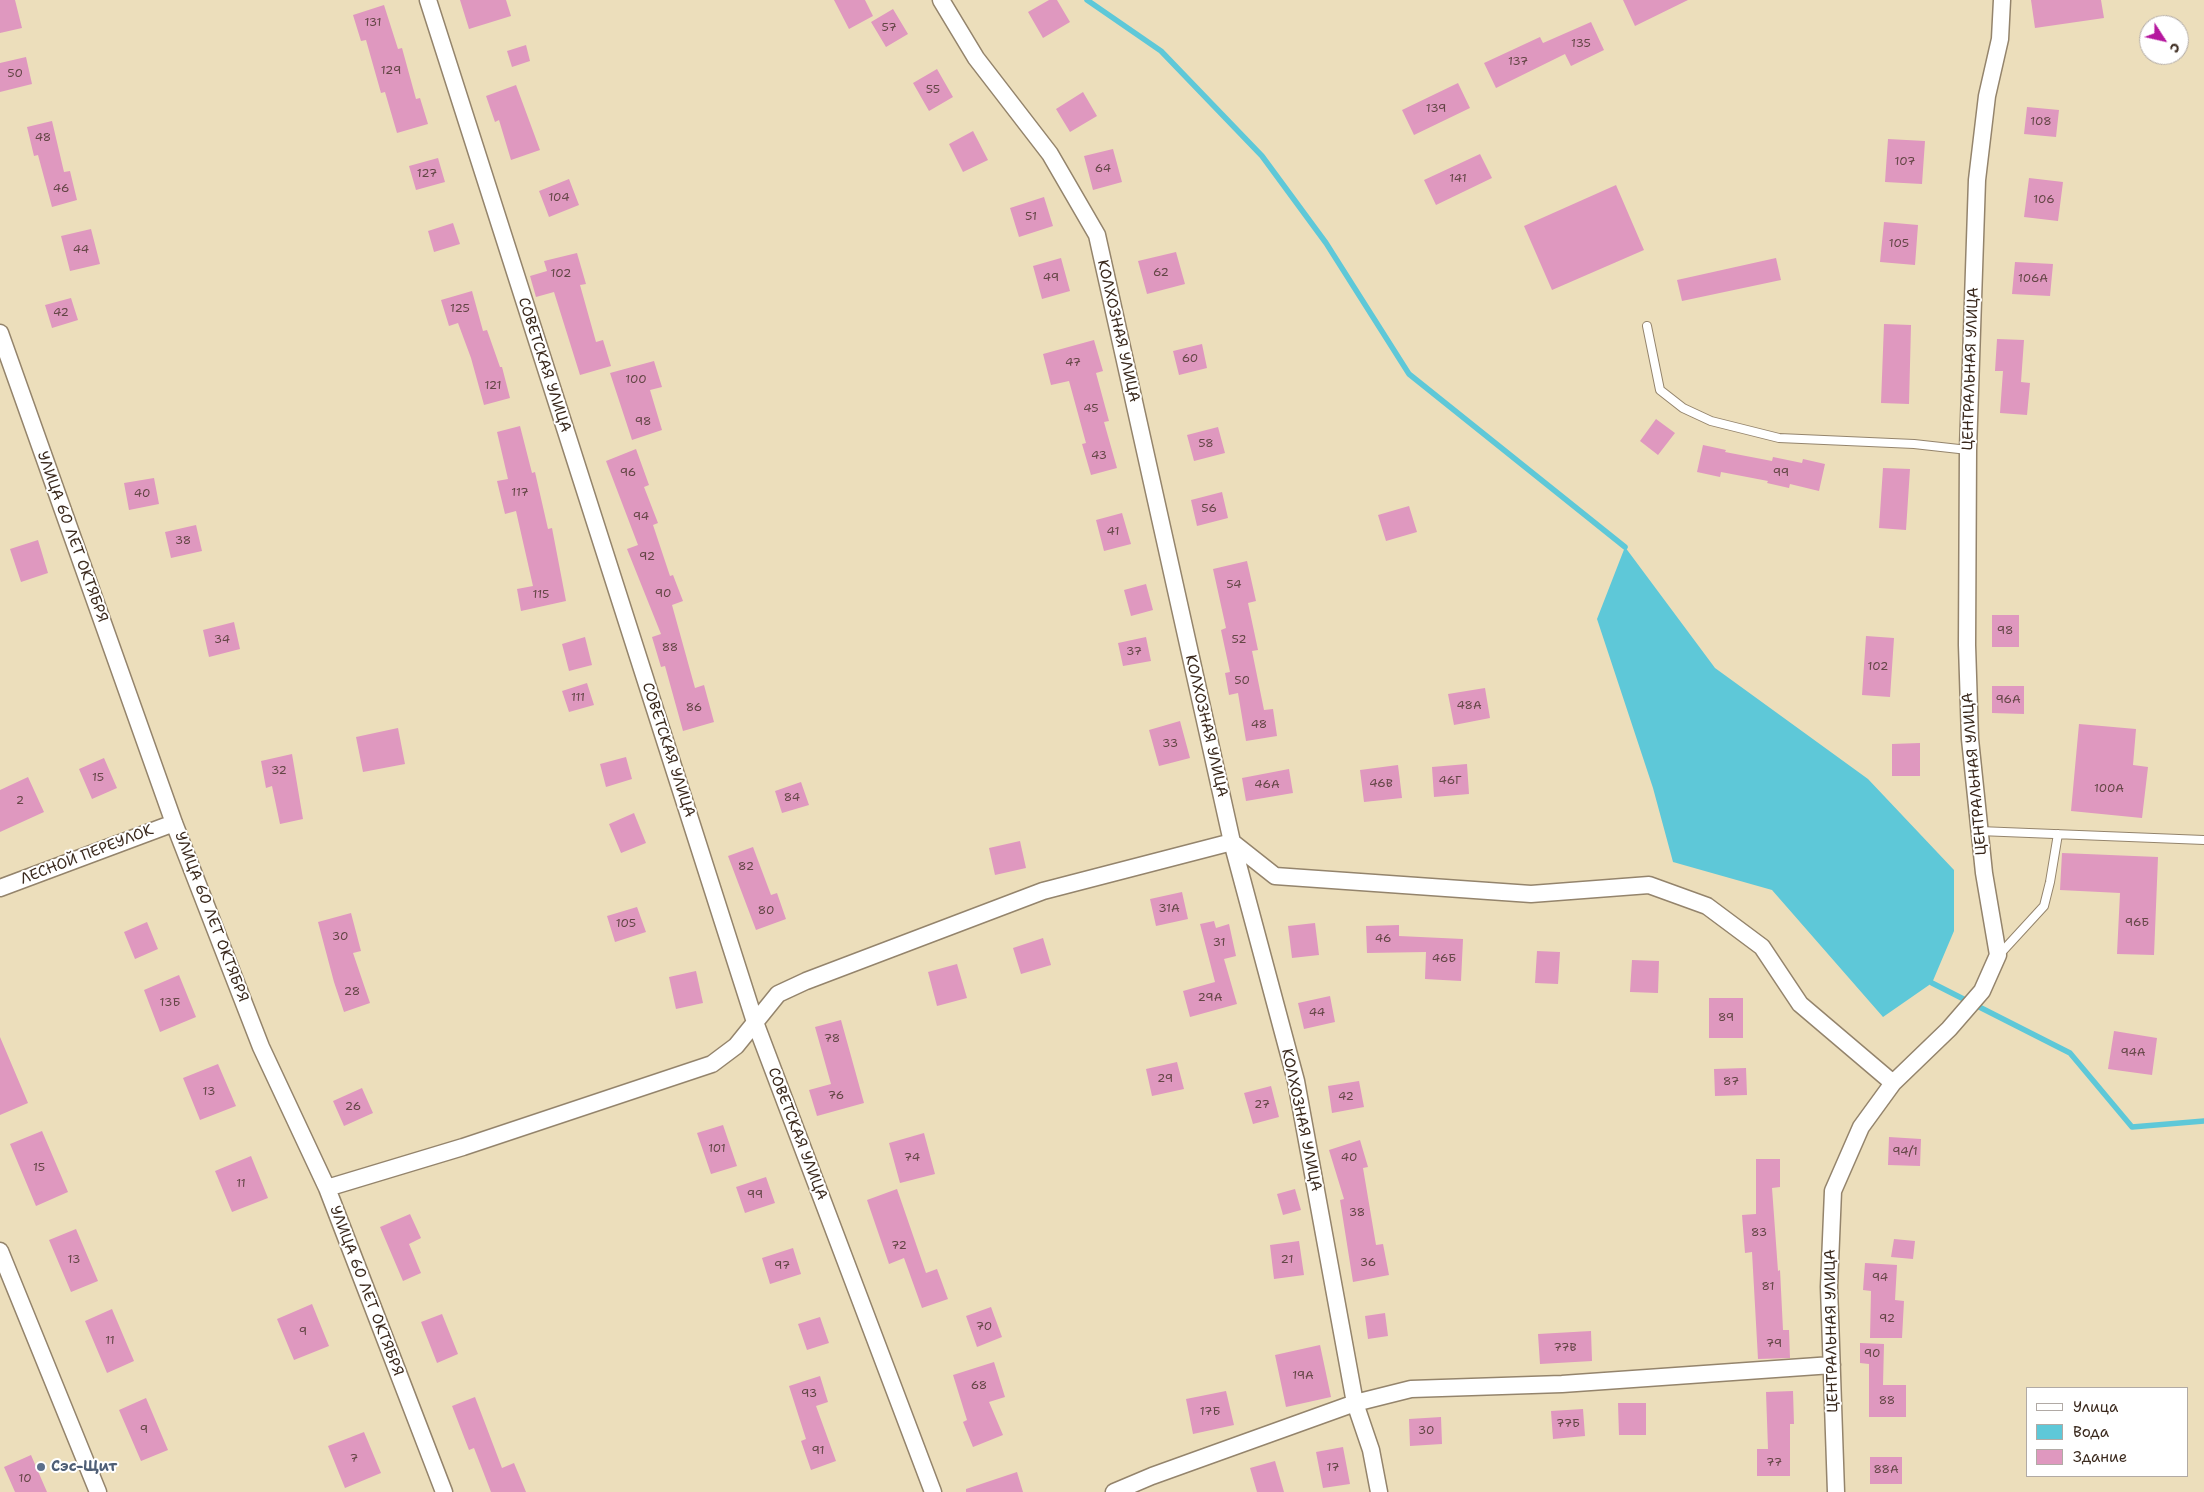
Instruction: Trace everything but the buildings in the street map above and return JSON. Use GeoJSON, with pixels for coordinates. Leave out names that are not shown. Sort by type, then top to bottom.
{"type":"FeatureCollection","features":[{"type":"Feature","properties":{"kind":"street","name":"СОВЕТСКАЯ УЛИЦА"},"geometry":{"type":"LineString","coordinates":[[428,0],[755,1022],[933,1492]]}},
{"type":"Feature","properties":{"kind":"street","name":"КОЛХОЗНАЯ УЛИЦА"},"geometry":{"type":"LineString","coordinates":[[941,0],[976,58],[1050,154],[1097,235],[1232,842],[1296,1081],[1355,1403],[1371,1450],[1379,1492]]}},
{"type":"Feature","properties":{"kind":"street","name":"ЦЕНТРАЛЬНАЯ УЛИЦА"},"geometry":{"type":"LineString","coordinates":[[1836,1492],[1829,1287],[1833,1191],[1861,1127],[1894,1083],[1949,1029],[1982,991],[1998,955],[1979,831],[1970,740],[1967,645],[1968,450],[1977,180],[1987,96],[2000,39],[2002,0]]}},
{"type":"Feature","properties":{"kind":"street","name":"УЛИЦА 60 ЛЕТ ОКТЯБРЯ"},"geometry":{"type":"LineString","coordinates":[[0,333],[174,822],[261,1047],[327,1188],[444,1492]]}},
{"type":"Feature","properties":{"kind":"street","name":"ЛЕСНОЙ ПЕРЕУЛОК"},"geometry":{"type":"LineString","coordinates":[[0,888],[174,822]]}},
{"type":"Feature","properties":{"kind":"street"},"geometry":{"type":"LineString","coordinates":[[327,1188],[463,1147],[712,1064],[736,1046],[778,994],[1043,891],[1232,842],[1274,876],[1531,894],[1649,885],[1707,906],[1762,947],[1800,1004],[1894,1083]]}},
{"type":"Feature","properties":{"kind":"street"},"geometry":{"type":"LineString","coordinates":[[0,1251],[98,1492]]}},
{"type":"Feature","properties":{"kind":"street"},"geometry":{"type":"LineString","coordinates":[[1114,1492],[1152,1476],[1355,1403],[1411,1389],[1562,1384],[1832,1365]]}},
{"type":"Feature","properties":{"kind":"lane"},"geometry":{"type":"LineString","coordinates":[[1647,326],[1660,390],[1683,408],[1710,421],[1778,438],[1914,444],[1968,450]]}},
{"type":"Feature","properties":{"kind":"lane"},"geometry":{"type":"LineString","coordinates":[[1979,831],[2204,840]]}},
{"type":"Feature","properties":{"kind":"lane"},"geometry":{"type":"LineString","coordinates":[[1998,955],[2044,906],[2058,834]]}},
{"type":"Feature","properties":{"kind":"water"},"geometry":{"type":"Polygon","coordinates":[[[1625,547],[1715,668],[1868,779],[1954,870],[1954,931],[1932,983],[1883,1017],[1772,890],[1673,862],[1653,788],[1597,619],[1625,547]]]}},
{"type":"Feature","properties":{"kind":"waterway"},"geometry":{"type":"LineString","coordinates":[[1087,0],[1161,51],[1262,156],[1326,243],[1409,374],[1625,547]]}},
{"type":"Feature","properties":{"kind":"waterway"},"geometry":{"type":"LineString","coordinates":[[1932,983],[2070,1053],[2132,1127],[2204,1121]]}},
{"type":"Feature","properties":{"kind":"place","name":"Сэс-Щит"},"geometry":{"type":"Point","coordinates":[41,1467]}}]}
